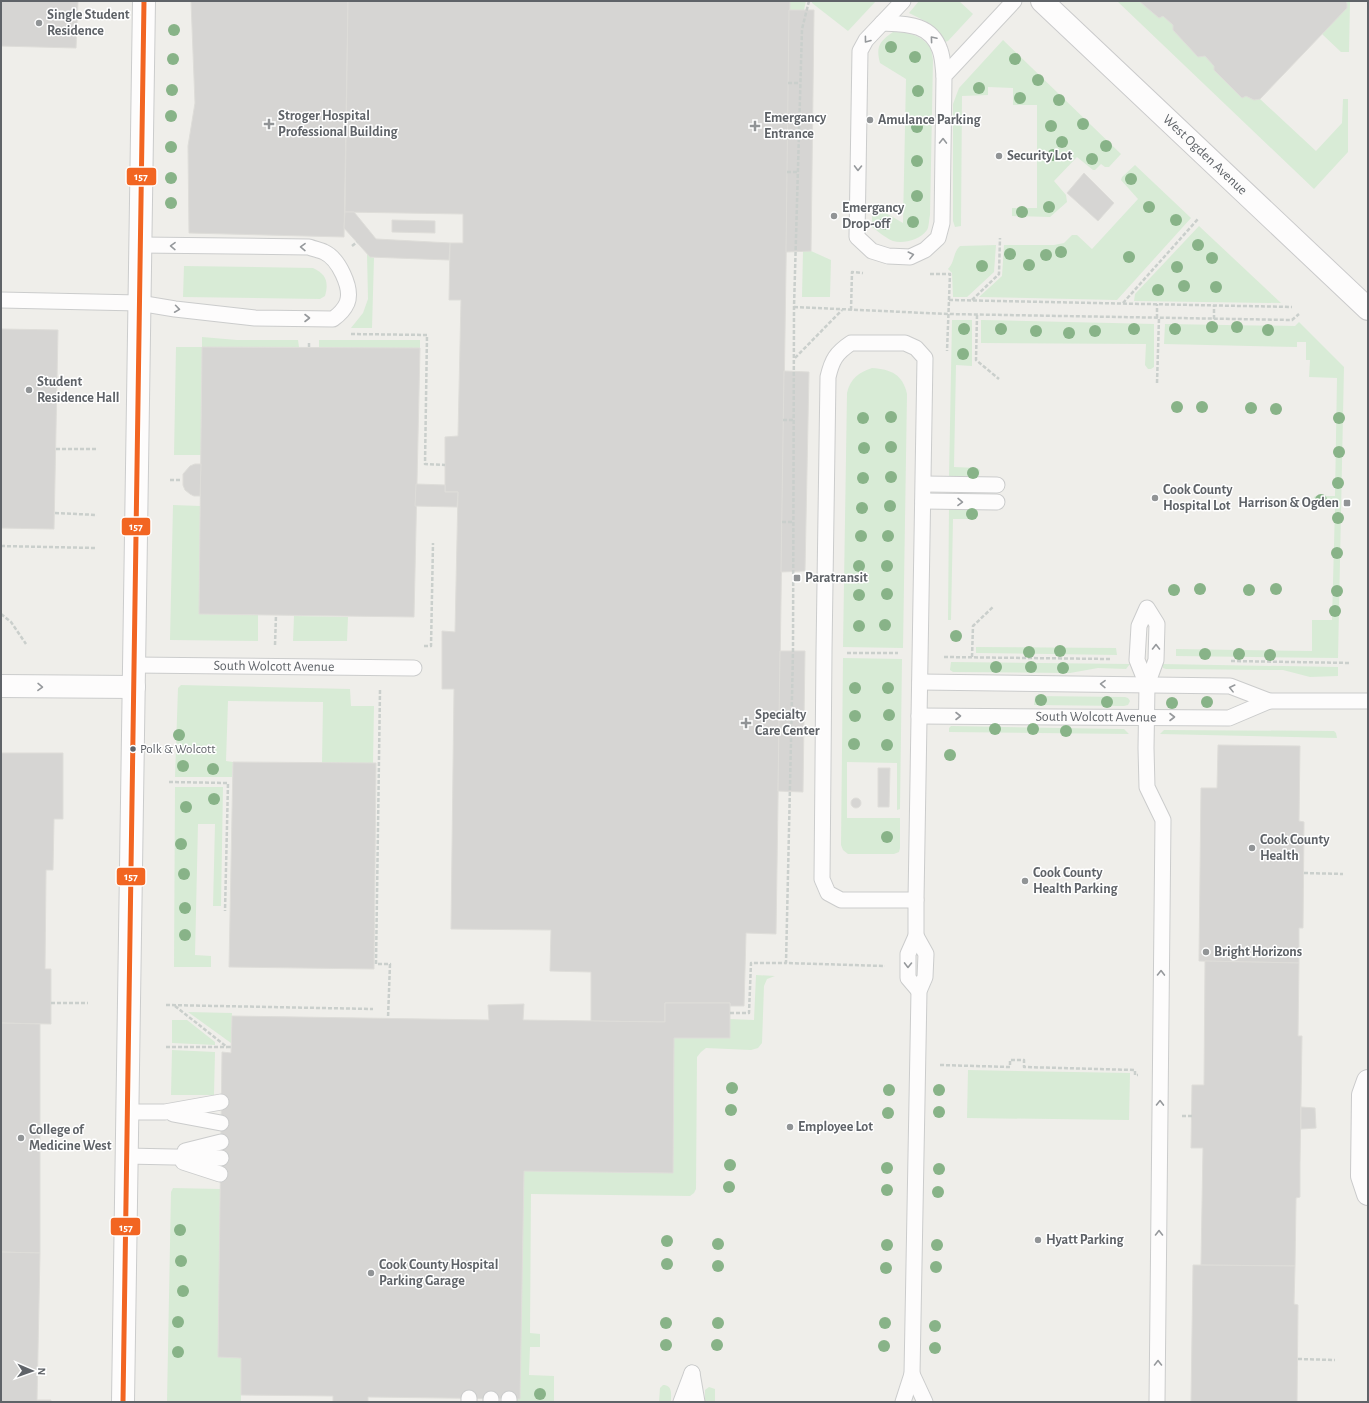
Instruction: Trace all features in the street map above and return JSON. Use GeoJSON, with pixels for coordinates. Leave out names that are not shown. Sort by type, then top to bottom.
{"type":"FeatureCollection","features":[{"type":"Feature","properties":{"kind":"street"},"geometry":{"type":"LineString","coordinates":[[123,1402],[144,1]]}},
{"type":"Feature","properties":{"kind":"street","name":"West Ogden Avenue"},"geometry":{"type":"LineString","coordinates":[[1042,1],[1368,309]]}},
{"type":"Feature","properties":{"kind":"street"},"geometry":{"type":"LineString","coordinates":[[1,686],[134,688]]}},
{"type":"Feature","properties":{"kind":"street"},"geometry":{"type":"LineString","coordinates":[[1368,1081],[1363,1095],[1362,1176],[1368,1194]]}},
{"type":"Feature","properties":{"kind":"lane"},"geometry":{"type":"LineString","coordinates":[[882,23],[909,24],[927,31],[938,44],[941,52],[944,76],[942,224],[938,238],[925,250],[910,257],[888,256],[872,251],[857,237],[860,51],[866,40],[882,23],[903,1]]}},
{"type":"Feature","properties":{"kind":"lane"},"geometry":{"type":"LineString","coordinates":[[944,76],[1014,1]]}},
{"type":"Feature","properties":{"kind":"lane"},"geometry":{"type":"LineString","coordinates":[[1,300],[139,303],[174,309],[255,318],[333,318],[342,312],[348,301],[347,285],[339,265],[325,252],[309,247],[140,245]]}},
{"type":"Feature","properties":{"kind":"lane"},"geometry":{"type":"LineString","coordinates":[[903,1402],[912,1374],[918,991],[925,977],[926,954],[916,936],[925,358],[916,348],[905,343],[851,343],[841,350],[832,362],[828,377],[822,879],[828,893],[841,900],[916,900]]}},
{"type":"Feature","properties":{"kind":"lane"},"geometry":{"type":"LineString","coordinates":[[924,484],[997,485]]}},
{"type":"Feature","properties":{"kind":"lane"},"geometry":{"type":"LineString","coordinates":[[923,501],[997,502]]}},
{"type":"Feature","properties":{"kind":"lane","name":"South Wolcott Avenue"},"geometry":{"type":"LineString","coordinates":[[134,665],[414,668]]}},
{"type":"Feature","properties":{"kind":"lane","name":"South Wolcott Avenue"},"geometry":{"type":"LineString","coordinates":[[920,682],[1230,686],[1269,700],[1368,701]]}},
{"type":"Feature","properties":{"kind":"lane"},"geometry":{"type":"LineString","coordinates":[[1147,685],[1147,787],[1163,820],[1157,1402]]}},
{"type":"Feature","properties":{"kind":"lane","name":"South Wolcott Avenue"},"geometry":{"type":"LineString","coordinates":[[919,716],[1229,718],[1269,700]]}},
{"type":"Feature","properties":{"kind":"lane"},"geometry":{"type":"LineString","coordinates":[[127,1112],[165,1112],[222,1102]]}},
{"type":"Feature","properties":{"kind":"lane"},"geometry":{"type":"LineString","coordinates":[[165,1112],[221,1123]]}},
{"type":"Feature","properties":{"kind":"lane"},"geometry":{"type":"LineString","coordinates":[[164,1157],[221,1142]]}},
{"type":"Feature","properties":{"kind":"lane"},"geometry":{"type":"LineString","coordinates":[[126,1156],[221,1158]]}},
{"type":"Feature","properties":{"kind":"lane"},"geometry":{"type":"LineString","coordinates":[[164,1157],[220,1174]]}},
{"type":"Feature","properties":{"kind":"lane"},"geometry":{"type":"LineString","coordinates":[[681,1402],[692,1373],[697,1402]]}},
{"type":"Feature","properties":{"kind":"lane"},"geometry":{"type":"LineString","coordinates":[[912,1374],[925,1402]]}},
{"type":"Feature","properties":{"kind":"path"},"geometry":{"type":"LineString","coordinates":[[788,83],[800,83]]}},
{"type":"Feature","properties":{"kind":"path"},"geometry":{"type":"LineString","coordinates":[[787,172],[798,172]]}},
{"type":"Feature","properties":{"kind":"path"},"geometry":{"type":"LineString","coordinates":[[1123,303],[1198,219]]}},
{"type":"Feature","properties":{"kind":"path"},"geometry":{"type":"LineString","coordinates":[[971,301],[999,274],[1000,238]]}},
{"type":"Feature","properties":{"kind":"path"},"geometry":{"type":"LineString","coordinates":[[851,310],[852,272]]}},
{"type":"Feature","properties":{"kind":"path"},"geometry":{"type":"LineString","coordinates":[[950,300],[1292,307]]}},
{"type":"Feature","properties":{"kind":"path"},"geometry":{"type":"LineString","coordinates":[[1157,304],[1157,383]]}},
{"type":"Feature","properties":{"kind":"path"},"geometry":{"type":"LineString","coordinates":[[1214,305],[1214,319]]}},
{"type":"Feature","properties":{"kind":"path"},"geometry":{"type":"LineString","coordinates":[[794,307],[977,315],[1214,319],[1292,320],[1299,314]]}},
{"type":"Feature","properties":{"kind":"path"},"geometry":{"type":"LineString","coordinates":[[794,358],[842,309]]}},
{"type":"Feature","properties":{"kind":"path"},"geometry":{"type":"LineString","coordinates":[[977,315],[976,360],[999,379]]}},
{"type":"Feature","properties":{"kind":"path"},"geometry":{"type":"LineString","coordinates":[[344,334],[427,335],[425,464],[445,465]]}},
{"type":"Feature","properties":{"kind":"path"},"geometry":{"type":"LineString","coordinates":[[783,420],[794,420]]}},
{"type":"Feature","properties":{"kind":"path"},"geometry":{"type":"LineString","coordinates":[[56,449],[98,449]]}},
{"type":"Feature","properties":{"kind":"path"},"geometry":{"type":"LineString","coordinates":[[170,480],[182,480]]}},
{"type":"Feature","properties":{"kind":"path"},"geometry":{"type":"LineString","coordinates":[[55,513],[97,515]]}},
{"type":"Feature","properties":{"kind":"path"},"geometry":{"type":"LineString","coordinates":[[782,522],[793,522]]}},
{"type":"Feature","properties":{"kind":"path"},"geometry":{"type":"LineString","coordinates":[[423,646],[431,646],[433,543]]}},
{"type":"Feature","properties":{"kind":"path"},"geometry":{"type":"LineString","coordinates":[[1,546],[96,548]]}},
{"type":"Feature","properties":{"kind":"path"},"geometry":{"type":"LineString","coordinates":[[972,657],[973,626],[994,606]]}},
{"type":"Feature","properties":{"kind":"path"},"geometry":{"type":"LineString","coordinates":[[1,614],[11,622],[26,644]]}},
{"type":"Feature","properties":{"kind":"path"},"geometry":{"type":"LineString","coordinates":[[276,615],[274,645],[282,645]]}},
{"type":"Feature","properties":{"kind":"path"},"geometry":{"type":"LineString","coordinates":[[842,653],[902,653]]}},
{"type":"Feature","properties":{"kind":"path"},"geometry":{"type":"LineString","coordinates":[[380,684],[376,964],[390,964],[388,1018]]}},
{"type":"Feature","properties":{"kind":"path"},"geometry":{"type":"LineString","coordinates":[[169,782],[228,783],[225,911]]}},
{"type":"Feature","properties":{"kind":"path"},"geometry":{"type":"LineString","coordinates":[[1304,873],[1343,874]]}},
{"type":"Feature","properties":{"kind":"path"},"geometry":{"type":"LineString","coordinates":[[730,1013],[749,1013],[751,963],[786,963]]}},
{"type":"Feature","properties":{"kind":"path"},"geometry":{"type":"LineString","coordinates":[[51,1002],[88,1003]]}},
{"type":"Feature","properties":{"kind":"path"},"geometry":{"type":"LineString","coordinates":[[166,1005],[373,1009]]}},
{"type":"Feature","properties":{"kind":"path"},"geometry":{"type":"LineString","coordinates":[[175,1005],[227,1047]]}},
{"type":"Feature","properties":{"kind":"path"},"geometry":{"type":"LineString","coordinates":[[166,1047],[231,1047]]}},
{"type":"Feature","properties":{"kind":"path"},"geometry":{"type":"LineString","coordinates":[[934,1065],[1010,1067],[1010,1060],[1024,1060],[1024,1068],[1135,1070],[1135,1075],[1142,1076]]}},
{"type":"Feature","properties":{"kind":"path"},"geometry":{"type":"LineString","coordinates":[[1160,1116],[1192,1116]]}},
{"type":"Feature","properties":{"kind":"path"},"geometry":{"type":"LineString","coordinates":[[1298,1359],[1335,1360]]}},
{"type":"Feature","properties":{"kind":"green space"},"geometry":{"type":"Polygon","coordinates":[[[790,1],[806,1],[804,10],[789,10],[790,1]]]}},
{"type":"Feature","properties":{"kind":"green space"},"geometry":{"type":"Polygon","coordinates":[[[812,1],[876,1],[848,31],[812,3],[812,1]]]}},
{"type":"Feature","properties":{"kind":"green space"},"geometry":{"type":"Polygon","coordinates":[[[919,1],[959,1],[973,14],[948,41],[945,42],[938,31],[929,23],[909,13],[919,1]]]}},
{"type":"Feature","properties":{"kind":"green space"},"geometry":{"type":"Polygon","coordinates":[[[1117,1],[1139,1],[1159,18],[1163,16],[1173,25],[1173,30],[1198,57],[1205,56],[1214,66],[1214,70],[1242,97],[1246,96],[1254,100],[1260,99],[1316,151],[1342,123],[1343,99],[1348,99],[1348,152],[1314,189],[1117,1]]]}},
{"type":"Feature","properties":{"kind":"green space"},"geometry":{"type":"Polygon","coordinates":[[[1346,1],[1350,1],[1349,52],[1341,52],[1322,34],[1346,8],[1346,1]]]}},
{"type":"Feature","properties":{"kind":"green space"},"geometry":{"type":"Polygon","coordinates":[[[893,32],[914,35],[923,40],[930,47],[933,60],[929,225],[927,230],[916,239],[902,242],[890,240],[872,227],[872,212],[875,209],[879,209],[903,223],[906,79],[880,63],[878,52],[884,39],[893,32]]]}},
{"type":"Feature","properties":{"kind":"green space"},"geometry":{"type":"Polygon","coordinates":[[[1003,40],[1121,154],[1109,167],[1105,167],[1101,164],[1095,170],[1077,157],[1054,181],[1066,195],[1067,202],[1050,217],[1012,216],[1012,208],[1037,208],[1037,105],[1013,105],[1013,88],[988,87],[988,95],[962,96],[961,226],[955,227],[953,221],[953,104],[959,88],[1003,40]]]}},
{"type":"Feature","properties":{"kind":"green space"},"geometry":{"type":"Polygon","coordinates":[[[1135,165],[1191,218],[1117,300],[979,297],[1002,276],[1004,245],[1054,245],[1064,243],[1072,235],[1077,235],[1092,249],[1138,199],[1121,180],[1122,177],[1135,165]]]}},
{"type":"Feature","properties":{"kind":"green space"},"geometry":{"type":"Polygon","coordinates":[[[1199,226],[1281,303],[1134,301],[1135,294],[1199,226]]]}},
{"type":"Feature","properties":{"kind":"green space"},"geometry":{"type":"Polygon","coordinates":[[[996,245],[994,272],[967,297],[953,297],[952,273],[948,269],[958,248],[960,246],[996,245]]]}},
{"type":"Feature","properties":{"kind":"green space"},"geometry":{"type":"Polygon","coordinates":[[[803,251],[811,251],[831,260],[830,297],[802,297],[803,251]]]}},
{"type":"Feature","properties":{"kind":"green space"},"geometry":{"type":"Polygon","coordinates":[[[367,254],[374,258],[372,328],[351,328],[363,313],[368,299],[367,254]]]}},
{"type":"Feature","properties":{"kind":"green space"},"geometry":{"type":"Polygon","coordinates":[[[184,266],[313,268],[324,276],[327,287],[325,296],[320,299],[183,297],[184,266]]]}},
{"type":"Feature","properties":{"kind":"green space"},"geometry":{"type":"Polygon","coordinates":[[[952,320],[972,320],[972,366],[956,365],[954,467],[977,468],[980,470],[977,477],[949,477],[952,320]]]}},
{"type":"Feature","properties":{"kind":"green space"},"geometry":{"type":"Polygon","coordinates":[[[981,320],[1154,324],[1154,367],[1148,369],[1145,365],[1146,344],[981,343],[981,320]]]}},
{"type":"Feature","properties":{"kind":"green space"},"geometry":{"type":"Polygon","coordinates":[[[1299,322],[1344,367],[1338,658],[1176,656],[1176,649],[1312,651],[1312,620],[1332,620],[1335,507],[1316,506],[1312,503],[1315,496],[1335,496],[1337,378],[1309,377],[1310,360],[1306,360],[1306,342],[1297,342],[1297,347],[1164,344],[1165,324],[1295,326],[1299,322]]]}},
{"type":"Feature","properties":{"kind":"green space"},"geometry":{"type":"Polygon","coordinates":[[[202,337],[237,340],[298,340],[299,347],[202,347],[202,337]]]}},
{"type":"Feature","properties":{"kind":"green space"},"geometry":{"type":"Polygon","coordinates":[[[319,340],[420,340],[420,348],[319,348],[319,340]]]}},
{"type":"Feature","properties":{"kind":"green space"},"geometry":{"type":"Polygon","coordinates":[[[176,347],[202,347],[201,455],[174,455],[176,347]]]}},
{"type":"Feature","properties":{"kind":"green space"},"geometry":{"type":"Polygon","coordinates":[[[872,368],[885,370],[895,374],[903,382],[907,394],[903,648],[843,647],[847,393],[850,384],[859,374],[872,368]]]}},
{"type":"Feature","properties":{"kind":"green space"},"geometry":{"type":"Polygon","coordinates":[[[173,505],[200,506],[199,614],[258,615],[258,641],[170,640],[173,505]]]}},
{"type":"Feature","properties":{"kind":"green space"},"geometry":{"type":"Polygon","coordinates":[[[949,508],[976,509],[978,511],[978,516],[975,519],[953,519],[951,620],[948,620],[949,508]]]}},
{"type":"Feature","properties":{"kind":"green space"},"geometry":{"type":"Polygon","coordinates":[[[294,616],[348,617],[347,641],[293,641],[294,616]]]}},
{"type":"Feature","properties":{"kind":"green space"},"geometry":{"type":"Polygon","coordinates":[[[976,647],[1116,648],[1117,655],[976,653],[976,647]]]}},
{"type":"Feature","properties":{"kind":"green space"},"geometry":{"type":"Polygon","coordinates":[[[843,658],[902,659],[900,809],[897,810],[897,763],[847,762],[847,818],[900,818],[900,848],[899,852],[894,854],[848,854],[843,850],[841,845],[843,658]]]}},
{"type":"Feature","properties":{"kind":"green space"},"geometry":{"type":"Polygon","coordinates":[[[951,662],[1130,664],[1126,669],[1098,668],[1070,673],[953,672],[950,670],[951,662]]]}},
{"type":"Feature","properties":{"kind":"green space"},"geometry":{"type":"Polygon","coordinates":[[[1162,664],[1338,667],[1338,676],[1310,677],[1283,670],[1166,669],[1163,668],[1162,664]]]}},
{"type":"Feature","properties":{"kind":"green space"},"geometry":{"type":"Polygon","coordinates":[[[181,685],[350,689],[351,706],[374,706],[373,764],[322,763],[323,702],[228,701],[226,761],[233,762],[232,777],[175,777],[178,688],[181,685]]]}},
{"type":"Feature","properties":{"kind":"green space"},"geometry":{"type":"Polygon","coordinates":[[[1035,696],[1125,697],[1130,701],[1128,705],[1124,706],[1034,705],[1035,696]]]}},
{"type":"Feature","properties":{"kind":"green space"},"geometry":{"type":"Polygon","coordinates":[[[951,726],[1124,729],[1129,734],[949,732],[949,728],[951,726]]]}},
{"type":"Feature","properties":{"kind":"green space"},"geometry":{"type":"Polygon","coordinates":[[[1164,730],[1334,731],[1337,738],[1160,734],[1164,730]]]}},
{"type":"Feature","properties":{"kind":"green space"},"geometry":{"type":"Polygon","coordinates":[[[175,787],[223,787],[221,906],[213,906],[215,824],[198,824],[195,955],[211,956],[211,967],[174,967],[175,787]]]}},
{"type":"Feature","properties":{"kind":"green space"},"geometry":{"type":"Polygon","coordinates":[[[756,975],[775,976],[767,979],[764,986],[762,1043],[758,1048],[751,1050],[706,1048],[697,1057],[696,1189],[694,1193],[690,1196],[531,1194],[530,1333],[540,1334],[540,1347],[530,1347],[529,1375],[554,1376],[554,1402],[516,1402],[516,1399],[520,1398],[524,1171],[673,1173],[674,1038],[730,1038],[730,1019],[754,1020],[756,975]]]}},
{"type":"Feature","properties":{"kind":"green space"},"geometry":{"type":"Polygon","coordinates":[[[188,1012],[232,1013],[231,1043],[188,1012]]]}},
{"type":"Feature","properties":{"kind":"green space"},"geometry":{"type":"Polygon","coordinates":[[[172,1020],[187,1020],[215,1042],[215,1045],[172,1043],[172,1020]]]}},
{"type":"Feature","properties":{"kind":"green space"},"geometry":{"type":"Polygon","coordinates":[[[172,1050],[215,1052],[214,1095],[171,1095],[172,1050]]]}},
{"type":"Feature","properties":{"kind":"green space"},"geometry":{"type":"Polygon","coordinates":[[[968,1070],[1130,1073],[1129,1120],[967,1118],[968,1070]]]}},
{"type":"Feature","properties":{"kind":"green space"},"geometry":{"type":"Polygon","coordinates":[[[173,1188],[220,1189],[218,1357],[241,1358],[241,1401],[308,1402],[167,1402],[171,1192],[173,1188]]]}},
{"type":"Feature","properties":{"kind":"green space"},"geometry":{"type":"Polygon","coordinates":[[[663,1385],[666,1385],[670,1389],[671,1402],[659,1402],[660,1388],[663,1385]]]}},
{"type":"Feature","properties":{"kind":"green space"},"geometry":{"type":"Polygon","coordinates":[[[709,1387],[715,1389],[715,1402],[705,1402],[705,1390],[709,1387]]]}},
{"type":"Feature","properties":{"kind":"building","name":"Single Student Residence"},"geometry":{"type":"Polygon","coordinates":[[[1,1],[78,1],[76,48],[1,46],[1,1]]]}},
{"type":"Feature","properties":{"kind":"building","name":"Stroger Hospital Professional Building"},"geometry":{"type":"Polygon","coordinates":[[[191,1],[348,1],[344,237],[189,233],[188,146],[195,103],[191,1]]]}},
{"type":"Feature","properties":{"kind":"building"},"geometry":{"type":"Polygon","coordinates":[[[348,1],[790,1],[776,934],[746,933],[744,1006],[730,1006],[730,1003],[665,1003],[665,1022],[591,1021],[591,972],[550,971],[551,930],[451,929],[454,689],[442,689],[442,631],[455,632],[458,492],[445,492],[445,437],[458,436],[461,300],[449,300],[450,243],[463,243],[463,214],[345,212],[348,1]]]}},
{"type":"Feature","properties":{"kind":"building"},"geometry":{"type":"Polygon","coordinates":[[[1139,1],[1346,1],[1347,8],[1260,99],[1254,100],[1246,96],[1242,98],[1214,70],[1214,66],[1205,56],[1198,57],[1173,30],[1173,25],[1163,16],[1159,18],[1139,1]]]}},
{"type":"Feature","properties":{"kind":"building"},"geometry":{"type":"Polygon","coordinates":[[[789,10],[814,10],[811,251],[786,252],[789,10]]]}},
{"type":"Feature","properties":{"kind":"building"},"geometry":{"type":"Polygon","coordinates":[[[1084,173],[1114,203],[1098,221],[1067,193],[1084,173]]]}},
{"type":"Feature","properties":{"kind":"building"},"geometry":{"type":"Polygon","coordinates":[[[345,212],[354,212],[376,239],[450,243],[449,260],[370,257],[344,228],[345,212]]]}},
{"type":"Feature","properties":{"kind":"building"},"geometry":{"type":"Polygon","coordinates":[[[392,220],[435,221],[435,233],[392,232],[392,220]]]}},
{"type":"Feature","properties":{"kind":"building","name":"Student Residence Hall"},"geometry":{"type":"Polygon","coordinates":[[[1,329],[58,330],[54,529],[1,528],[1,329]]]}},
{"type":"Feature","properties":{"kind":"building"},"geometry":{"type":"Polygon","coordinates":[[[202,347],[420,348],[414,617],[199,614],[202,347]]]}},
{"type":"Feature","properties":{"kind":"building"},"geometry":{"type":"Polygon","coordinates":[[[784,371],[809,372],[805,571],[781,572],[784,371]]]}},
{"type":"Feature","properties":{"kind":"building"},"geometry":{"type":"Polygon","coordinates":[[[201,464],[200,496],[190,494],[185,490],[183,485],[183,474],[190,466],[201,464]]]}},
{"type":"Feature","properties":{"kind":"building"},"geometry":{"type":"Polygon","coordinates":[[[416,484],[445,485],[445,492],[458,492],[457,507],[415,506],[416,484]]]}},
{"type":"Feature","properties":{"kind":"building"},"geometry":{"type":"Polygon","coordinates":[[[780,651],[805,651],[803,792],[778,791],[780,651]]]}},
{"type":"Feature","properties":{"kind":"building","name":"Cook County Health"},"geometry":{"type":"Polygon","coordinates":[[[1218,745],[1300,746],[1299,821],[1304,822],[1303,928],[1299,928],[1299,963],[1199,961],[1201,788],[1217,788],[1218,745]]]}},
{"type":"Feature","properties":{"kind":"building"},"geometry":{"type":"Polygon","coordinates":[[[1,753],[63,753],[63,819],[54,819],[53,870],[46,870],[45,969],[51,969],[51,1024],[1,1023],[1,753]]]}},
{"type":"Feature","properties":{"kind":"building"},"geometry":{"type":"Polygon","coordinates":[[[233,762],[376,763],[374,969],[229,967],[233,762]]]}},
{"type":"Feature","properties":{"kind":"building"},"geometry":{"type":"Polygon","coordinates":[[[878,768],[890,768],[889,807],[878,807],[878,768]]]}},
{"type":"Feature","properties":{"kind":"building"},"geometry":{"type":"Polygon","coordinates":[[[854,798],[858,798],[860,799],[860,807],[854,808],[851,805],[851,801],[854,798]]]}},
{"type":"Feature","properties":{"kind":"building"},"geometry":{"type":"Polygon","coordinates":[[[1205,961],[1299,963],[1298,1036],[1302,1036],[1300,1197],[1296,1198],[1295,1266],[1201,1265],[1203,1148],[1191,1148],[1192,1085],[1204,1085],[1205,961]]]}},
{"type":"Feature","properties":{"kind":"building","name":"Cook County Hospital Parking Garage"},"geometry":{"type":"Polygon","coordinates":[[[665,1003],[730,1003],[730,1038],[674,1038],[673,1173],[524,1171],[520,1399],[368,1397],[368,1402],[333,1402],[333,1396],[241,1395],[241,1358],[218,1357],[222,1052],[231,1053],[232,1016],[489,1020],[488,1005],[524,1004],[523,1020],[665,1022],[665,1003]]]}},
{"type":"Feature","properties":{"kind":"building","name":"College of Medicine West"},"geometry":{"type":"Polygon","coordinates":[[[1,1023],[40,1024],[40,1253],[1,1252],[1,1023]]]}},
{"type":"Feature","properties":{"kind":"building"},"geometry":{"type":"Polygon","coordinates":[[[1301,1107],[1315,1108],[1316,1128],[1301,1129],[1301,1107]]]}},
{"type":"Feature","properties":{"kind":"building"},"geometry":{"type":"Polygon","coordinates":[[[1,1252],[40,1253],[37,1400],[51,1400],[51,1402],[1,1402],[1,1252]]]}},
{"type":"Feature","properties":{"kind":"building"},"geometry":{"type":"Polygon","coordinates":[[[1193,1265],[1295,1266],[1294,1304],[1298,1305],[1297,1402],[1191,1402],[1193,1265]]]}},
{"type":"Feature","properties":{"kind":"transit line","name":"157"},"geometry":{"type":"LineString","coordinates":[[123,1402],[144,1]]}},
{"type":"Feature","properties":{"kind":"place","name":"Single Student Residence"},"geometry":{"type":"Point","coordinates":[39,23]}},
{"type":"Feature","properties":{"kind":"place","name":"Amulance Parking"},"geometry":{"type":"Point","coordinates":[870,120]}},
{"type":"Feature","properties":{"kind":"place","name":"Stroger Hospital Professional Building"},"geometry":{"type":"Point","coordinates":[269,124]}},
{"type":"Feature","properties":{"kind":"place","name":"Emergancy Entrance"},"geometry":{"type":"Point","coordinates":[755,126]}},
{"type":"Feature","properties":{"kind":"place","name":"Security Lot"},"geometry":{"type":"Point","coordinates":[999,156]}},
{"type":"Feature","properties":{"kind":"place","name":"Emergancy Drop-off"},"geometry":{"type":"Point","coordinates":[834,216]}},
{"type":"Feature","properties":{"kind":"place","name":"Student Residence Hall"},"geometry":{"type":"Point","coordinates":[29,390]}},
{"type":"Feature","properties":{"kind":"place","name":"Cook County Hospital Lot"},"geometry":{"type":"Point","coordinates":[1155,498]}},
{"type":"Feature","properties":{"kind":"place","name":"Harrison & Ogden"},"geometry":{"type":"Point","coordinates":[1347,503]}},
{"type":"Feature","properties":{"kind":"place","name":"Paratransit"},"geometry":{"type":"Point","coordinates":[797,578]}},
{"type":"Feature","properties":{"kind":"place","name":"Specialty Care Center"},"geometry":{"type":"Point","coordinates":[746,723]}},
{"type":"Feature","properties":{"kind":"place","name":"Polk & Wolcott"},"geometry":{"type":"Point","coordinates":[133,749]}},
{"type":"Feature","properties":{"kind":"place","name":"Cook County Health"},"geometry":{"type":"Point","coordinates":[1252,848]}},
{"type":"Feature","properties":{"kind":"place","name":"Cook County Health Parking"},"geometry":{"type":"Point","coordinates":[1025,881]}},
{"type":"Feature","properties":{"kind":"place","name":"Bright Horizons"},"geometry":{"type":"Point","coordinates":[1206,952]}},
{"type":"Feature","properties":{"kind":"place","name":"Employee Lot"},"geometry":{"type":"Point","coordinates":[790,1127]}},
{"type":"Feature","properties":{"kind":"place","name":"College of Medicine West"},"geometry":{"type":"Point","coordinates":[21,1138]}},
{"type":"Feature","properties":{"kind":"place","name":"Hyatt Parking"},"geometry":{"type":"Point","coordinates":[1038,1240]}},
{"type":"Feature","properties":{"kind":"place","name":"Cook County Hospital Parking Garage"},"geometry":{"type":"Point","coordinates":[371,1273]}}]}
